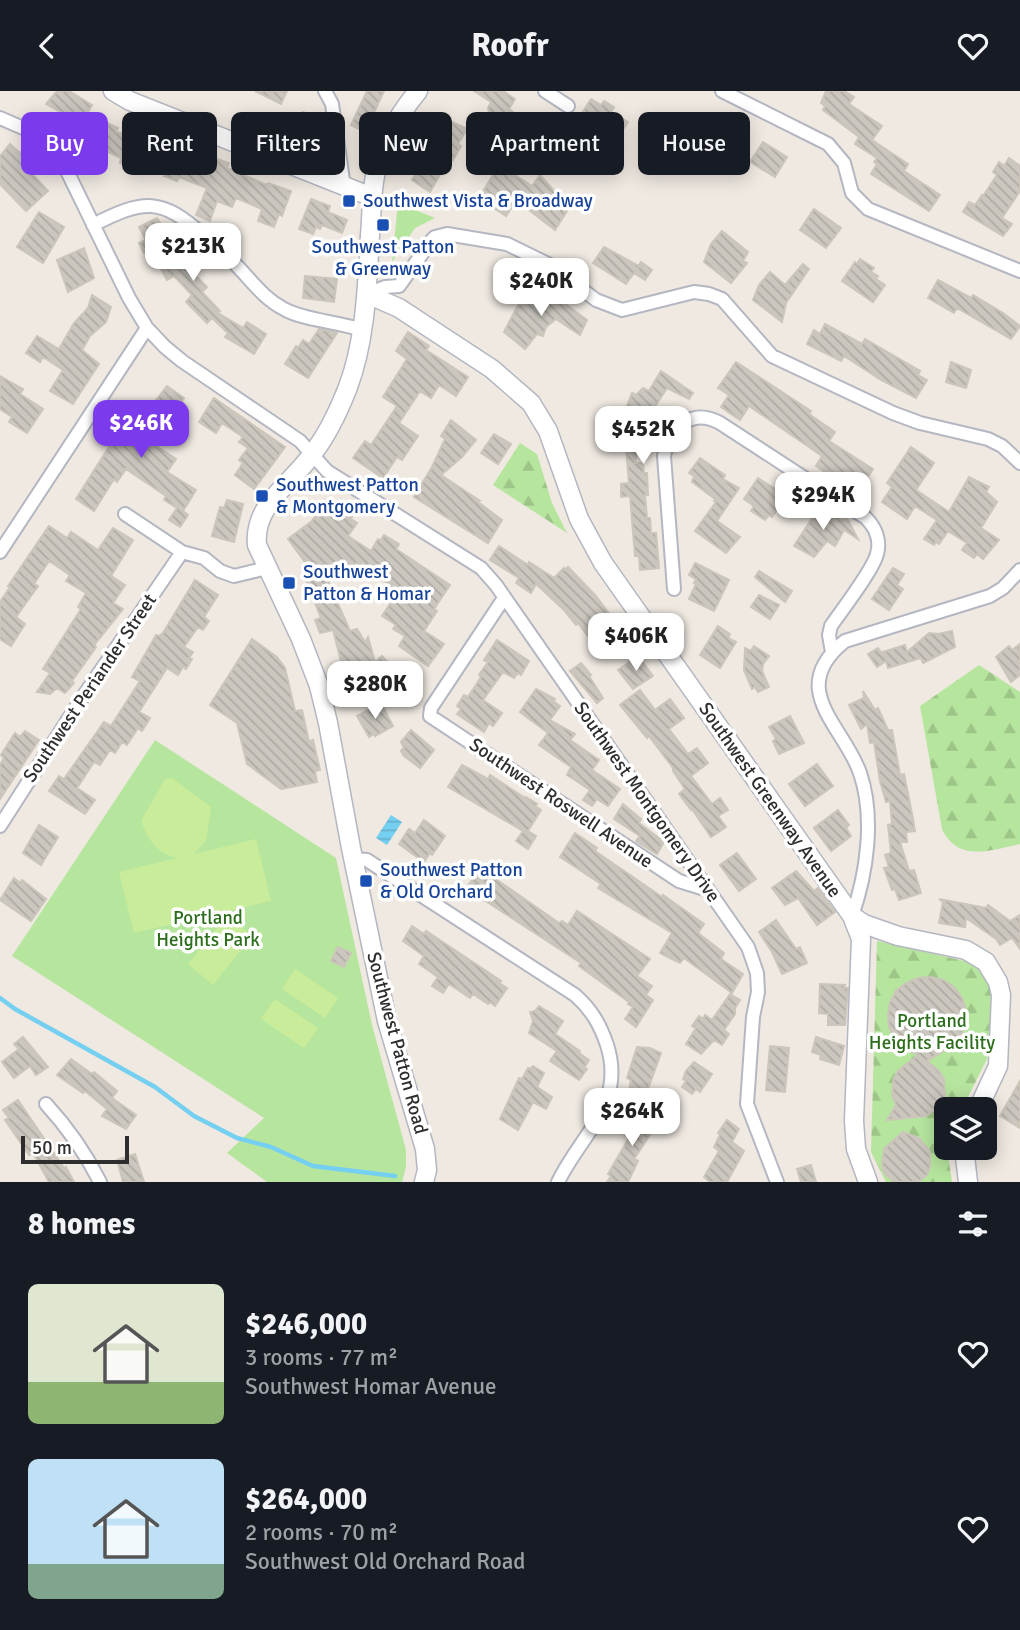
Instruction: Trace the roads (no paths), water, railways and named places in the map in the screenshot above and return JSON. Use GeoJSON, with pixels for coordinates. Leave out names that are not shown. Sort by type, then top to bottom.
{"type":"FeatureCollection","features":[{"type":"Feature","properties":{"kind":"street"},"geometry":{"type":"LineString","coordinates":[[113,91],[130,101],[372,197]]}},
{"type":"Feature","properties":{"kind":"street"},"geometry":{"type":"LineString","coordinates":[[325,91],[332,104],[344,187]]}},
{"type":"Feature","properties":{"kind":"street","name":"Southwest Patton Road"},"geometry":{"type":"LineString","coordinates":[[417,91],[387,142],[377,168],[372,197],[367,294],[362,330],[348,386],[324,437],[312,455],[265,508],[257,525],[257,545],[301,639],[319,686],[387,1021],[425,1149],[427,1170],[424,1182]]}},
{"type":"Feature","properties":{"kind":"street"},"geometry":{"type":"LineString","coordinates":[[545,91],[568,106]]}},
{"type":"Feature","properties":{"kind":"street"},"geometry":{"type":"LineString","coordinates":[[722,91],[828,144],[844,163],[852,193],[868,209],[1020,271]]}},
{"type":"Feature","properties":{"kind":"street","name":"Southwest Montgomery Drive"},"geometry":{"type":"LineString","coordinates":[[0,118],[37,134],[53,150],[68,173],[129,298],[147,328],[165,347],[300,441],[327,471],[481,568],[504,598],[748,947],[757,973],[747,1104],[777,1182]]}},
{"type":"Feature","properties":{"kind":"street"},"geometry":{"type":"LineString","coordinates":[[93,225],[116,213],[139,206],[156,205],[175,212],[239,268],[263,295],[286,311],[362,330]]}},
{"type":"Feature","properties":{"kind":"street"},"geometry":{"type":"LineString","coordinates":[[367,294],[385,286],[398,286],[431,241],[447,234],[507,244],[550,265],[596,300],[622,310],[694,292],[709,293],[722,299],[772,356],[920,423],[988,439],[1002,446],[1020,463]]}},
{"type":"Feature","properties":{"kind":"street","name":"Southwest Greenway Avenue"},"geometry":{"type":"LineString","coordinates":[[367,294],[399,308],[492,369],[531,403],[548,431],[579,519],[603,563],[852,916],[861,939],[854,1121],[856,1149],[868,1182]]}},
{"type":"Feature","properties":{"kind":"street"},"geometry":{"type":"LineString","coordinates":[[0,552],[147,328]]}},
{"type":"Feature","properties":{"kind":"street"},"geometry":{"type":"LineString","coordinates":[[674,589],[664,456],[666,445],[676,428],[683,423],[693,417],[707,417],[866,518],[875,529],[877,554],[831,626],[829,635],[832,652]]}},
{"type":"Feature","properties":{"kind":"street"},"geometry":{"type":"LineString","coordinates":[[125,514],[181,552],[204,558],[220,571],[234,576],[267,568]]}},
{"type":"Feature","properties":{"kind":"street","name":"Southwest Periander Street"},"geometry":{"type":"LineString","coordinates":[[0,826],[78,704],[181,552]]}},
{"type":"Feature","properties":{"kind":"street"},"geometry":{"type":"LineString","coordinates":[[984,1097],[998,1066],[1000,995],[998,982],[986,963],[966,950],[898,936],[864,924],[852,916],[862,883],[868,820],[860,772],[828,718],[821,699],[821,674],[832,652],[845,641],[990,596],[1003,588],[1020,570]]}},
{"type":"Feature","properties":{"kind":"street","name":"Southwest Roswell Avenue"},"geometry":{"type":"LineString","coordinates":[[504,598],[431,708],[430,716],[679,881],[708,890]]}},
{"type":"Feature","properties":{"kind":"street"},"geometry":{"type":"LineString","coordinates":[[353,859],[367,860],[575,995],[598,1022],[611,1058],[609,1098],[558,1182]]}},
{"type":"Feature","properties":{"kind":"street"},"geometry":{"type":"LineString","coordinates":[[46,1104],[83,1150],[100,1182]]}},
{"type":"Feature","properties":{"kind":"street"},"geometry":{"type":"LineString","coordinates":[[965,1160],[968,1182]]}},
{"type":"Feature","properties":{"kind":"water"},"geometry":{"type":"Polygon","coordinates":[[[391,815],[402,822],[387,845],[376,838],[391,815]]]}},
{"type":"Feature","properties":{"kind":"waterway"},"geometry":{"type":"LineString","coordinates":[[0,998],[155,1087],[194,1116],[237,1138],[271,1147],[313,1166],[395,1176]]}},
{"type":"Feature","properties":{"kind":"place","name":"Southwest Vista & Broadway"},"geometry":{"type":"Point","coordinates":[349,201]}},
{"type":"Feature","properties":{"kind":"place","name":"Southwest Patton & Greenway"},"geometry":{"type":"Point","coordinates":[383,225]}},
{"type":"Feature","properties":{"kind":"place","name":"Southwest Patton & Montgomery"},"geometry":{"type":"Point","coordinates":[262,496]}},
{"type":"Feature","properties":{"kind":"place","name":"Southwest Patton & Homar"},"geometry":{"type":"Point","coordinates":[289,583]}},
{"type":"Feature","properties":{"kind":"place","name":"Southwest Patton & Old Orchard"},"geometry":{"type":"Point","coordinates":[366,881]}},
{"type":"Feature","properties":{"kind":"park label","name":"Portland Heights Park"},"geometry":{"type":"Point","coordinates":[208,929]}},
{"type":"Feature","properties":{"kind":"park label","name":"Portland Heights Facility"},"geometry":{"type":"Point","coordinates":[932,1032]}}]}
